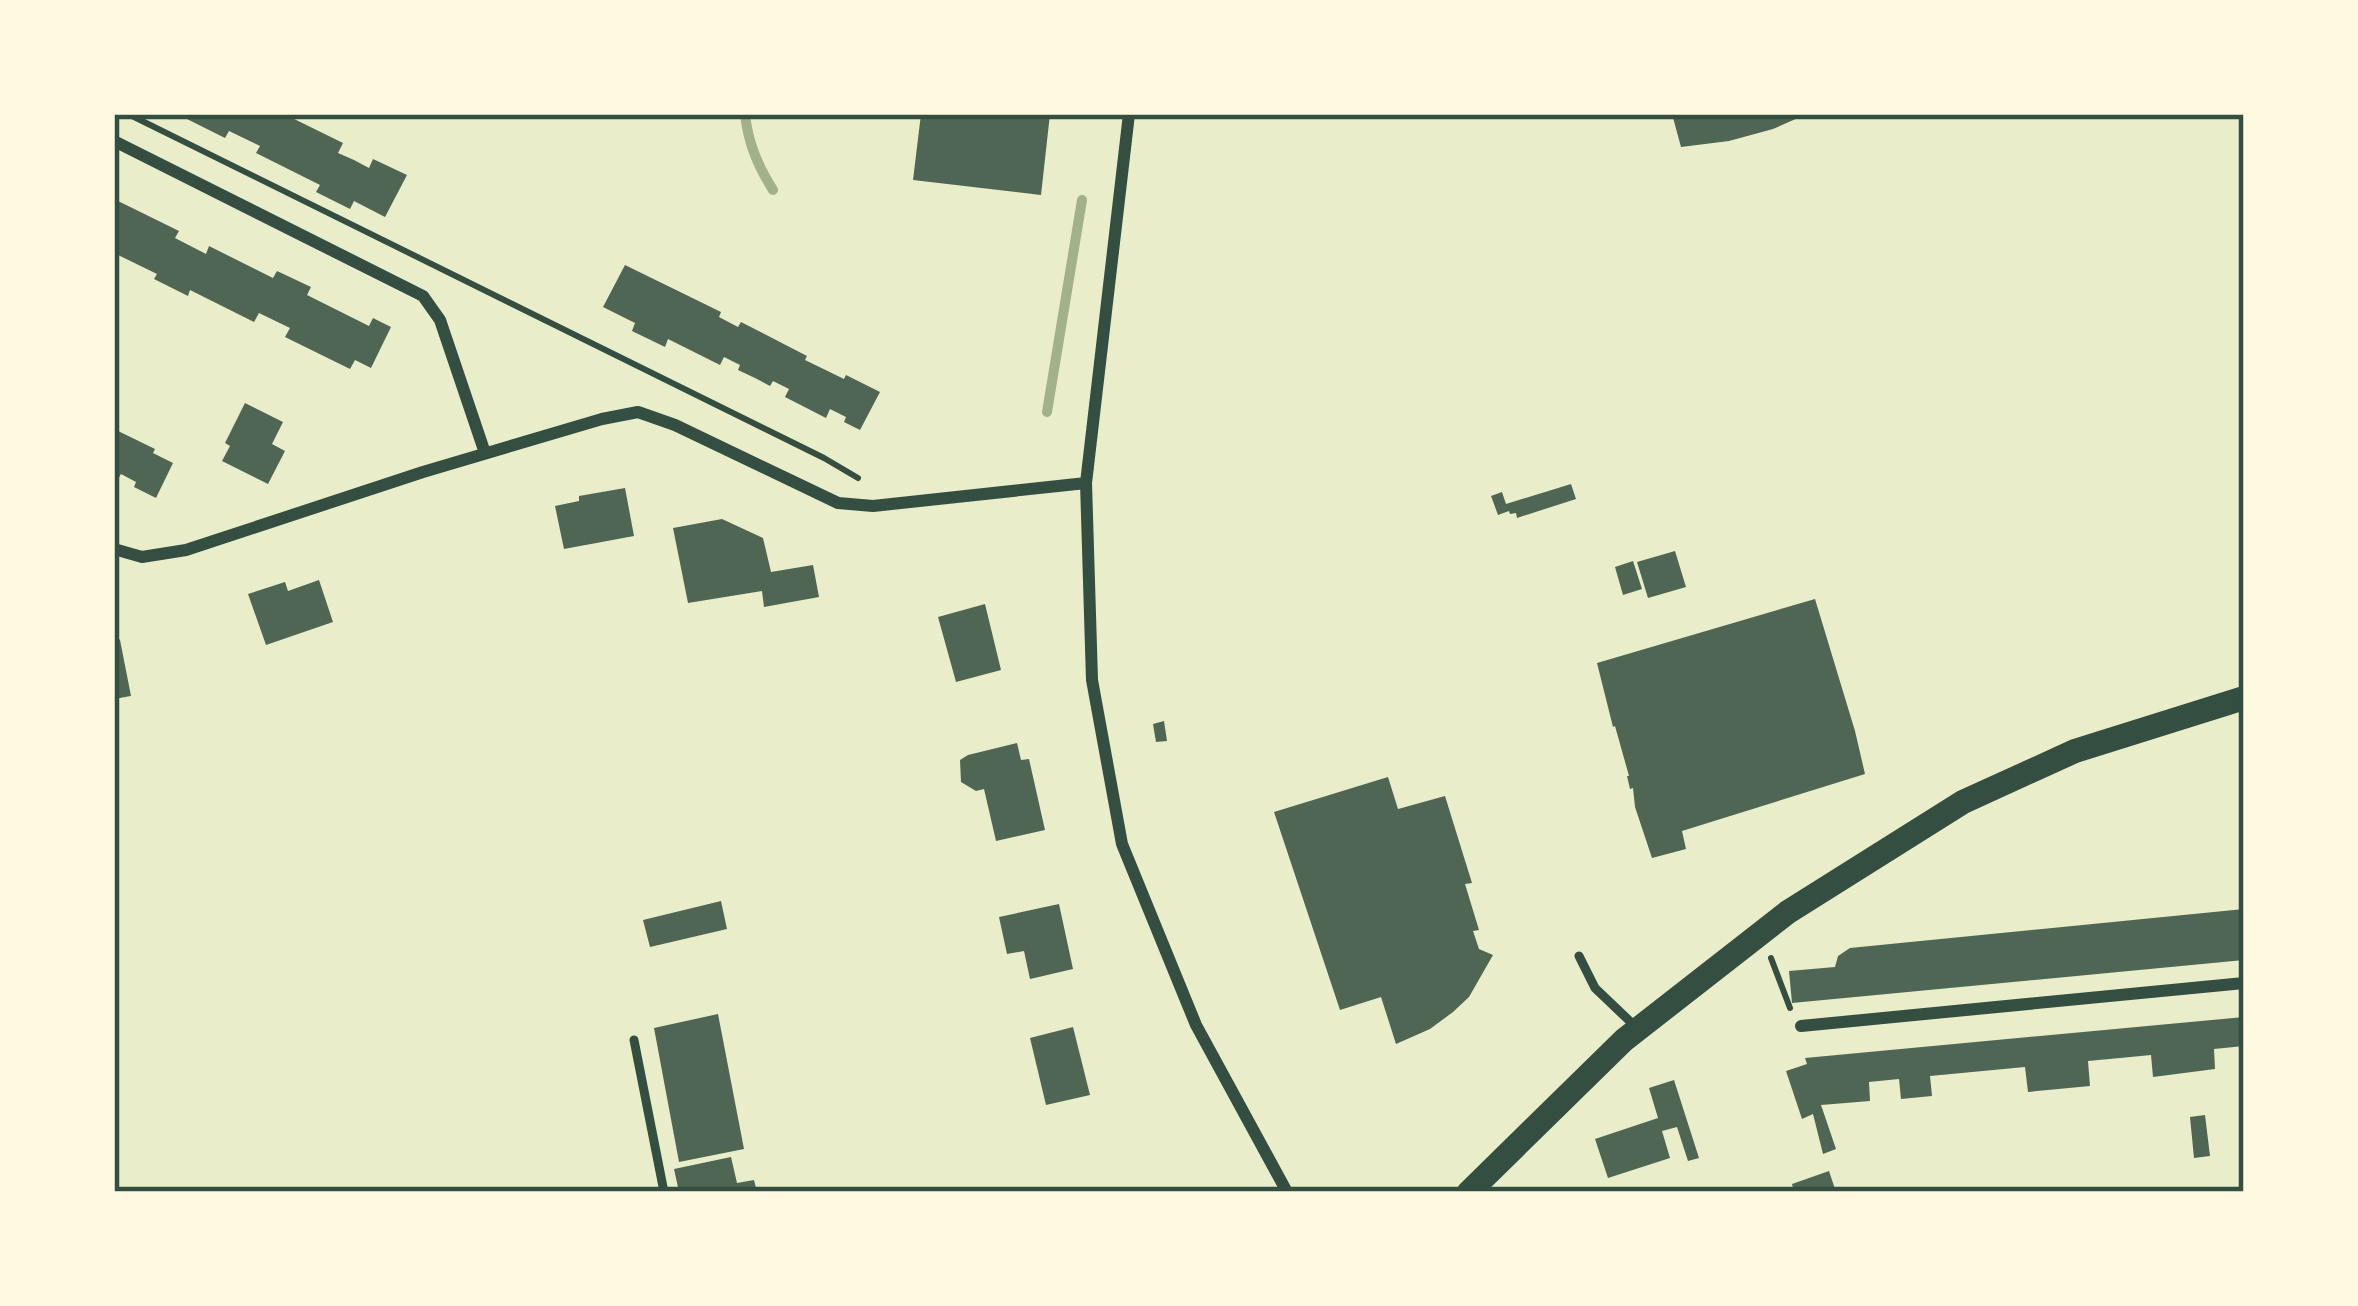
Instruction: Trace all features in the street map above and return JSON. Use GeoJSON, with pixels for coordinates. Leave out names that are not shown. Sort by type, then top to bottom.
{"type":"FeatureCollection","features":[{"type":"Feature","properties":{"kind":"main road"},"geometry":{"type":"LineString","coordinates":[[1468,1192],[1624,1040],[1788,912],[1963,802],[2075,751],[2244,698]]}},
{"type":"Feature","properties":{"kind":"street"},"geometry":{"type":"LineString","coordinates":[[1130,114],[1086,483],[1092,680],[1122,844],[1196,1025],[1287,1192]]}},
{"type":"Feature","properties":{"kind":"street"},"geometry":{"type":"LineString","coordinates":[[114,141],[423,296],[440,320],[485,453]]}},
{"type":"Feature","properties":{"kind":"street"},"geometry":{"type":"LineString","coordinates":[[114,549],[142,557],[186,550],[485,453],[638,412],[676,425],[838,503],[873,506],[1086,483]]}},
{"type":"Feature","properties":{"kind":"street"},"geometry":{"type":"LineString","coordinates":[[1801,1027],[2244,983]]}},
{"type":"Feature","properties":{"kind":"lane"},"geometry":{"type":"LineString","coordinates":[[1579,956],[1595,988],[1638,1029]]}},
{"type":"Feature","properties":{"kind":"lane"},"geometry":{"type":"LineString","coordinates":[[634,1040],[664,1192]]}},
{"type":"Feature","properties":{"kind":"path"},"geometry":{"type":"LineString","coordinates":[[128,114],[867,484]]}},
{"type":"Feature","properties":{"kind":"path"},"geometry":{"type":"LineString","coordinates":[[1762,933],[1801,1027]]}},
{"type":"Feature","properties":{"kind":"building"},"geometry":{"type":"Polygon","coordinates":[[[177,114],[284,114],[343,143],[338,153],[369,168],[373,159],[407,175],[385,217],[354,201],[350,209],[316,192],[320,185],[256,153],[260,146],[229,131],[225,138],[177,114]]]}},
{"type":"Feature","properties":{"kind":"building"},"geometry":{"type":"Polygon","coordinates":[[[921,114],[963,119],[963,114],[1050,114],[1041,195],[913,180],[921,114]]]}},
{"type":"Feature","properties":{"kind":"building"},"geometry":{"type":"Polygon","coordinates":[[[1672,114],[1807,114],[1729,141],[1681,147],[1672,114]]]}},
{"type":"Feature","properties":{"kind":"building"},"geometry":{"type":"Polygon","coordinates":[[[114,199],[179,231],[175,238],[206,254],[209,246],[273,278],[277,271],[311,287],[307,295],[369,326],[373,318],[391,327],[371,368],[355,360],[350,369],[285,337],[290,328],[259,313],[254,322],[190,290],[188,296],[114,253],[114,199]]]}},
{"type":"Feature","properties":{"kind":"building"},"geometry":{"type":"Polygon","coordinates":[[[625,265],[721,312],[719,317],[738,327],[741,322],[807,356],[805,360],[880,392],[860,430],[830,409],[826,418],[785,397],[789,389],[773,381],[770,386],[724,357],[720,365],[668,339],[665,347],[632,331],[635,323],[603,307],[625,265]]]}},
{"type":"Feature","properties":{"kind":"building"},"geometry":{"type":"Polygon","coordinates":[[[245,403],[283,422],[272,444],[285,451],[268,484],[222,461],[230,446],[225,443],[245,403]]]}},
{"type":"Feature","properties":{"kind":"building"},"geometry":{"type":"Polygon","coordinates":[[[114,429],[173,463],[156,498],[121,474],[114,477],[114,429]]]}},
{"type":"Feature","properties":{"kind":"building"},"geometry":{"type":"Polygon","coordinates":[[[1571,484],[1576,499],[1517,518],[1509,511],[1498,515],[1491,496],[1502,492],[1506,504],[1571,484]]]}},
{"type":"Feature","properties":{"kind":"building"},"geometry":{"type":"Polygon","coordinates":[[[625,488],[634,536],[564,549],[555,506],[579,501],[579,496],[625,488]]]}},
{"type":"Feature","properties":{"kind":"building"},"geometry":{"type":"Polygon","coordinates":[[[722,519],[763,538],[771,572],[813,565],[819,597],[764,607],[762,591],[688,603],[673,528],[722,519]]]}},
{"type":"Feature","properties":{"kind":"building"},"geometry":{"type":"Polygon","coordinates":[[[1675,551],[1686,587],[1648,598],[1637,562],[1675,551]]]}},
{"type":"Feature","properties":{"kind":"building"},"geometry":{"type":"Polygon","coordinates":[[[1633,561],[1642,589],[1623,595],[1615,567],[1633,561]]]}},
{"type":"Feature","properties":{"kind":"building"},"geometry":{"type":"Polygon","coordinates":[[[319,580],[333,622],[266,645],[248,594],[285,582],[288,591],[319,580]]]}},
{"type":"Feature","properties":{"kind":"building"},"geometry":{"type":"Polygon","coordinates":[[[1815,599],[1865,774],[1682,831],[1686,849],[1652,858],[1597,663],[1815,599]]]}},
{"type":"Feature","properties":{"kind":"building"},"geometry":{"type":"Polygon","coordinates":[[[985,604],[1001,670],[956,682],[938,617],[985,604]]]}},
{"type":"Feature","properties":{"kind":"building"},"geometry":{"type":"Polygon","coordinates":[[[114,634],[120,640],[131,696],[114,699],[114,634]]]}},
{"type":"Feature","properties":{"kind":"building"},"geometry":{"type":"Polygon","coordinates":[[[1164,721],[1167,741],[1156,742],[1153,724],[1164,721]]]}},
{"type":"Feature","properties":{"kind":"building"},"geometry":{"type":"Polygon","coordinates":[[[1017,743],[1021,760],[1029,759],[1045,830],[996,841],[984,789],[976,791],[961,782],[960,760],[1017,743]]]}},
{"type":"Feature","properties":{"kind":"building"},"geometry":{"type":"Polygon","coordinates":[[[1388,777],[1398,809],[1445,796],[1472,883],[1465,884],[1479,930],[1473,931],[1479,949],[1493,955],[1469,997],[1453,1012],[1396,1044],[1381,997],[1340,1010],[1274,812],[1388,777]]]}},
{"type":"Feature","properties":{"kind":"building"},"geometry":{"type":"Polygon","coordinates":[[[721,901],[727,929],[650,947],[643,920],[721,901]]]}},
{"type":"Feature","properties":{"kind":"building"},"geometry":{"type":"Polygon","coordinates":[[[1059,904],[1073,969],[1030,979],[1024,951],[1007,954],[999,917],[1059,904]]]}},
{"type":"Feature","properties":{"kind":"building"},"geometry":{"type":"Polygon","coordinates":[[[2244,909],[2244,960],[1792,1003],[1789,971],[1835,967],[1838,956],[1850,948],[2244,909]]]}},
{"type":"Feature","properties":{"kind":"building"},"geometry":{"type":"Polygon","coordinates":[[[718,1014],[744,1149],[679,1162],[654,1028],[718,1014]]]}},
{"type":"Feature","properties":{"kind":"building"},"geometry":{"type":"Polygon","coordinates":[[[2244,1017],[2244,1046],[2214,1049],[2215,1069],[2153,1077],[2151,1055],[2088,1061],[2090,1086],[2028,1092],[2025,1067],[1930,1076],[1932,1096],[1901,1099],[1899,1079],[1869,1082],[1870,1101],[1821,1105],[1836,1149],[1823,1154],[1813,1114],[1802,1119],[1786,1071],[1807,1064],[1805,1058],[2244,1017]]]}},
{"type":"Feature","properties":{"kind":"building"},"geometry":{"type":"Polygon","coordinates":[[[1073,1027],[1090,1095],[1046,1105],[1030,1038],[1073,1027]]]}},
{"type":"Feature","properties":{"kind":"building"},"geometry":{"type":"Polygon","coordinates":[[[1674,1080],[1699,1158],[1688,1161],[1677,1127],[1662,1131],[1670,1158],[1608,1178],[1595,1139],[1658,1118],[1649,1088],[1674,1080]]]}},
{"type":"Feature","properties":{"kind":"building"},"geometry":{"type":"Polygon","coordinates":[[[2205,1115],[2210,1156],[2194,1158],[2190,1117],[2205,1115]]]}},
{"type":"Feature","properties":{"kind":"building"},"geometry":{"type":"Polygon","coordinates":[[[731,1157],[737,1183],[754,1180],[757,1192],[679,1192],[674,1169],[731,1157]]]}},
{"type":"Feature","properties":{"kind":"building"},"geometry":{"type":"Polygon","coordinates":[[[1829,1171],[1836,1192],[1794,1192],[1792,1184],[1829,1171]]]}},
{"type":"Feature","properties":{"kind":"waterway"},"geometry":{"type":"LineString","coordinates":[[745,114],[755,154],[773,190]]}},
{"type":"Feature","properties":{"kind":"waterway"},"geometry":{"type":"LineString","coordinates":[[1047,412],[1082,200]]}}]}
